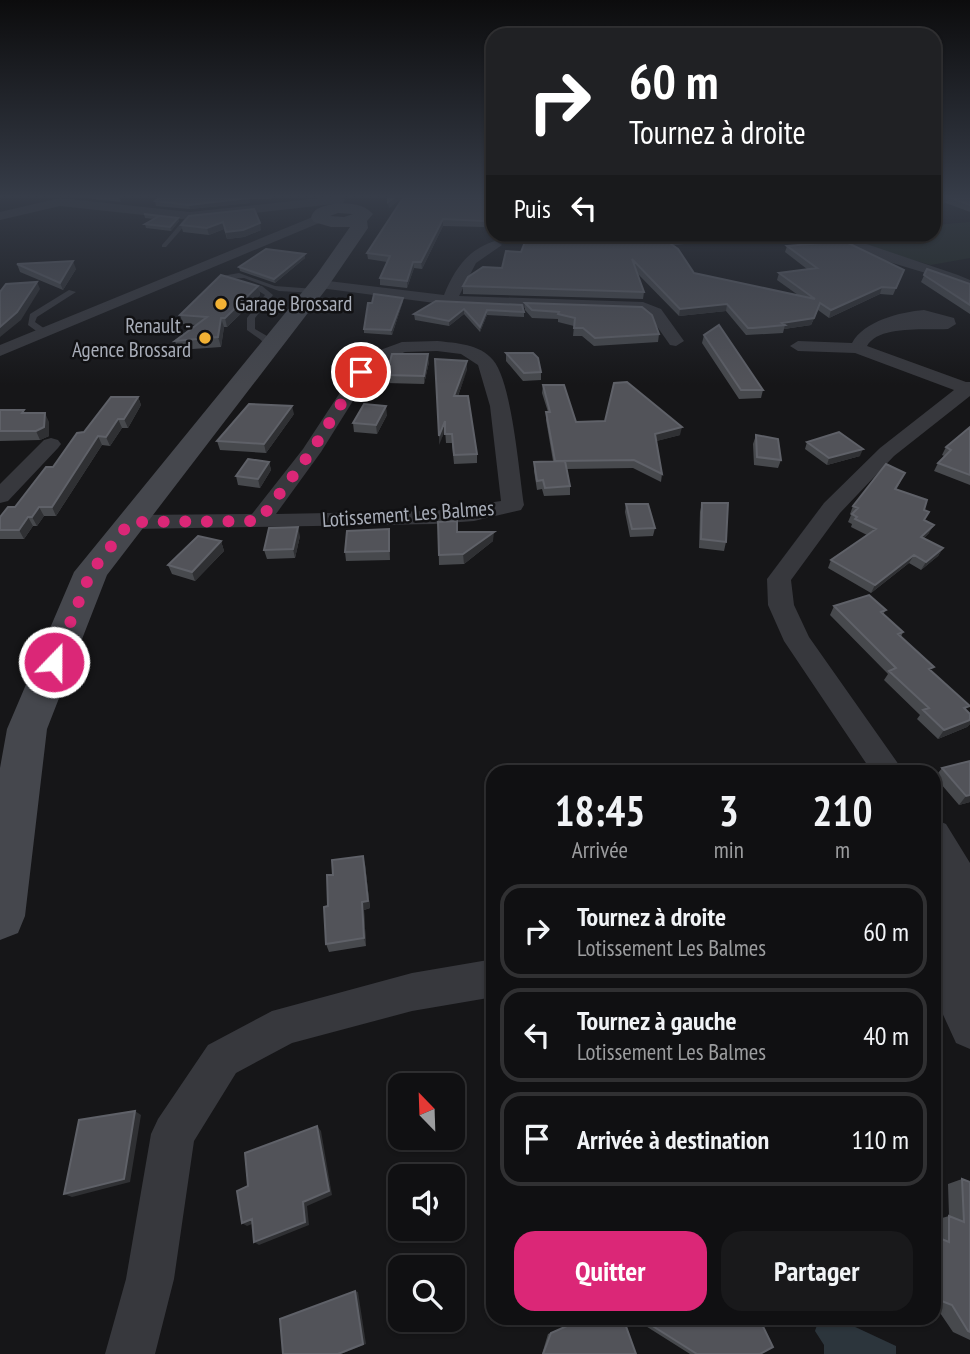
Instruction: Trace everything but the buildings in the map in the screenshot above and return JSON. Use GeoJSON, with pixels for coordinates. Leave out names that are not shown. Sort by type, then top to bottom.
{"type":"FeatureCollection","features":[{"type":"Feature","properties":{"kind":"main road"},"geometry":{"type":"LineString","coordinates":[[0,916],[11,751],[27,729],[91,572],[270,347],[308,288],[339,258]]}},
{"type":"Feature","properties":{"kind":"street"},"geometry":{"type":"LineString","coordinates":[[0,351],[42,331],[221,258]]}},
{"type":"Feature","properties":{"kind":"street"},"geometry":{"type":"LineString","coordinates":[[450,300],[461,271],[473,258]]}},
{"type":"Feature","properties":{"kind":"street"},"geometry":{"type":"LineString","coordinates":[[892,258],[939,272],[970,286]]}},
{"type":"Feature","properties":{"kind":"street"},"geometry":{"type":"LineString","coordinates":[[308,288],[450,300],[643,307],[655,312],[676,341]]}},
{"type":"Feature","properties":{"kind":"street"},"geometry":{"type":"LineString","coordinates":[[857,348],[865,335],[882,326]]}},
{"type":"Feature","properties":{"kind":"street","name":"Lotissement Les Balmes"},"geometry":{"type":"LineString","coordinates":[[130,522],[259,521],[487,513],[513,505],[499,406],[494,381],[486,362],[466,350],[437,346],[402,347],[370,360],[311,452],[259,521]]}},
{"type":"Feature","properties":{"kind":"street"},"geometry":{"type":"LineString","coordinates":[[798,346],[857,348],[969,388]]}},
{"type":"Feature","properties":{"kind":"street"},"geometry":{"type":"LineString","coordinates":[[884,765],[797,641],[781,605],[779,579],[832,508],[887,452],[969,388]]}},
{"type":"Feature","properties":{"kind":"street"},"geometry":{"type":"LineString","coordinates":[[0,496],[51,444]]}},
{"type":"Feature","properties":{"kind":"street"},"geometry":{"type":"LineString","coordinates":[[948,854],[958,875],[960,1008],[970,1029]]}},
{"type":"Feature","properties":{"kind":"street"},"geometry":{"type":"LineString","coordinates":[[130,1354],[150,1279],[173,1134],[222,1059],[286,1024],[412,992],[486,979]]}},
{"type":"Feature","properties":{"kind":"lane"},"geometry":{"type":"LineString","coordinates":[[270,295],[259,288],[225,281],[225,278],[234,275],[248,276],[272,288],[308,288]]}},
{"type":"Feature","properties":{"kind":"lane"},"geometry":{"type":"LineString","coordinates":[[270,347],[264,338],[251,330],[251,318],[270,295],[308,288]]}},
{"type":"Feature","properties":{"kind":"lane"},"geometry":{"type":"LineString","coordinates":[[42,331],[31,323],[33,316],[72,292]]}},
{"type":"Feature","properties":{"kind":"shaded area"},"geometry":{"type":"Polygon","coordinates":[[[906,258],[969,258],[931,265],[906,258]]]}},
{"type":"Feature","properties":{"kind":"shaded area"},"geometry":{"type":"Polygon","coordinates":[[[817,1325],[851,1325],[896,1346],[896,1354],[824,1354],[824,1345],[815,1331],[817,1325]]]}},
{"type":"Feature","properties":{"kind":"place","name":"Garage Brossard"},"geometry":{"type":"Point","coordinates":[221,304]}},
{"type":"Feature","properties":{"kind":"place","name":"Renault - Agence Brossard"},"geometry":{"type":"Point","coordinates":[205,338]}},
{"type":"Feature","properties":{"kind":"route"},"geometry":{"type":"LineString","coordinates":[[54,662],[91,572],[130,522],[259,521],[311,452],[361,372]]}}]}
